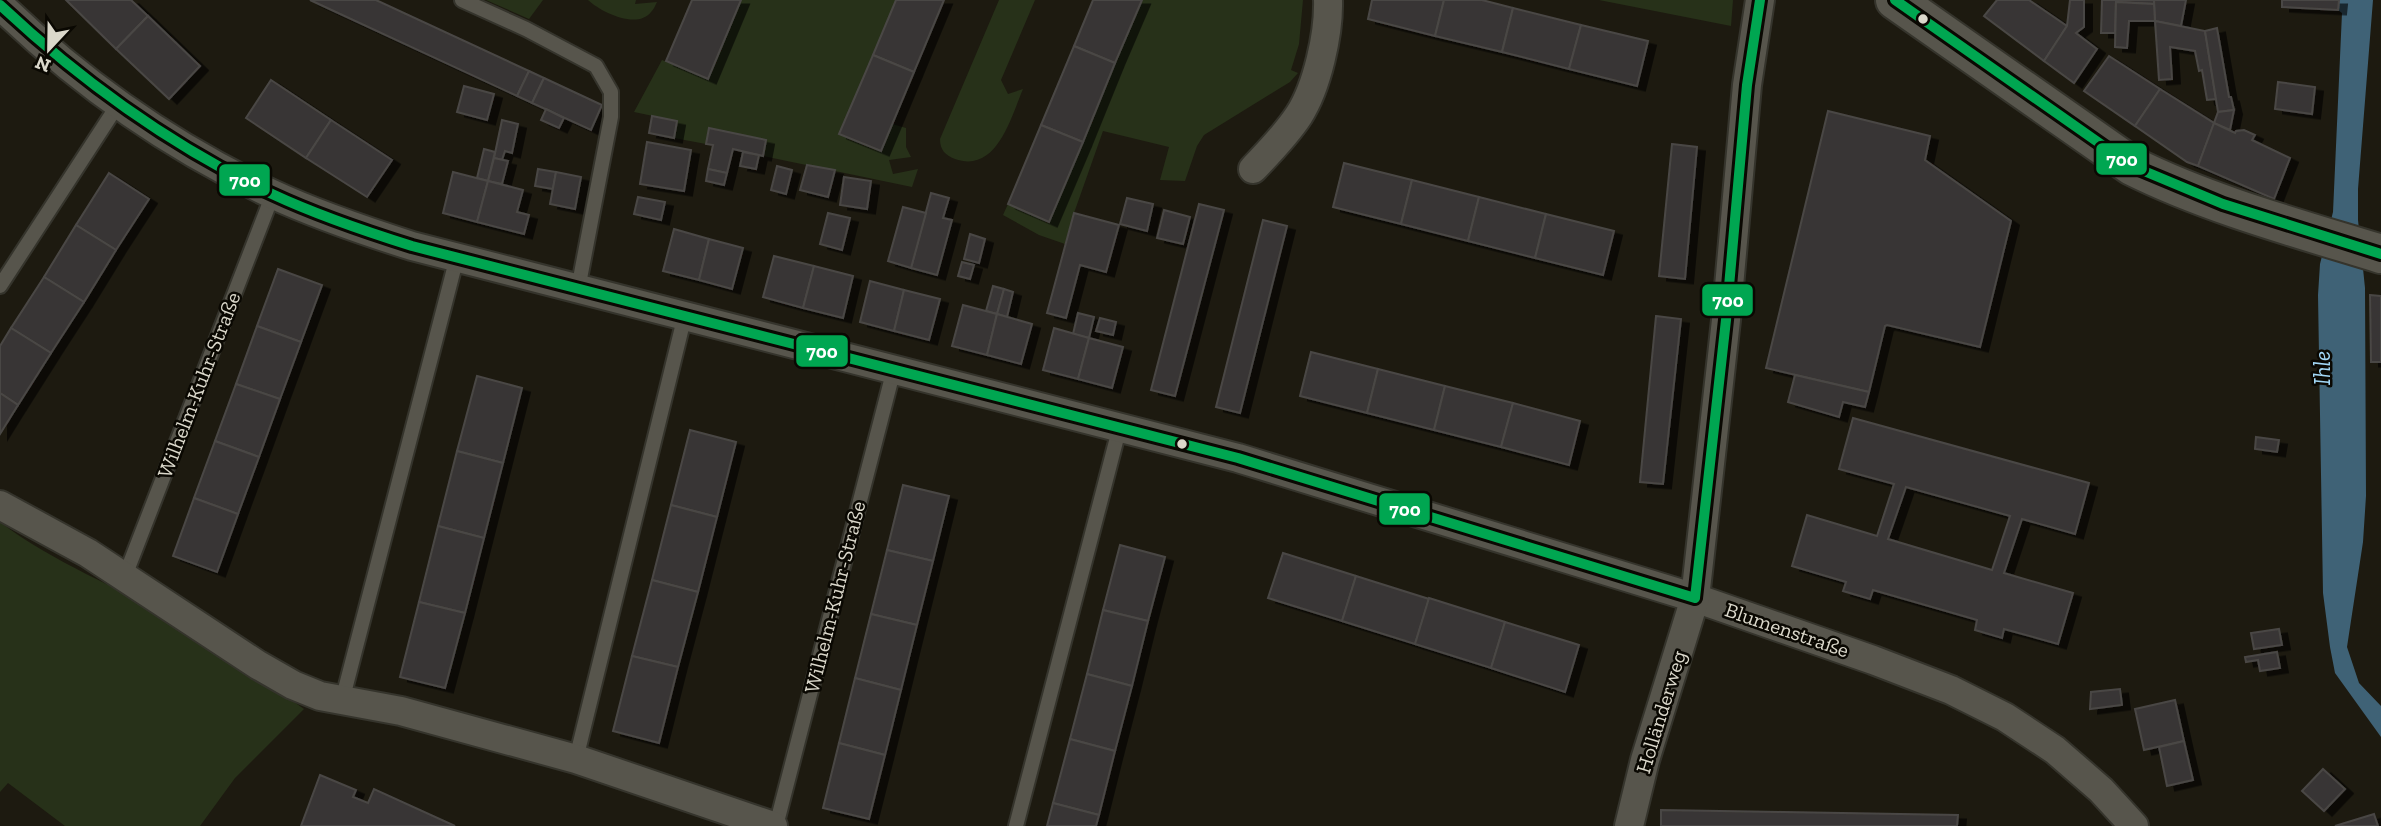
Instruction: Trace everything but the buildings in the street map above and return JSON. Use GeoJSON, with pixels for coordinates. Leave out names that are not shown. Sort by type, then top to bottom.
{"type":"FeatureCollection","features":[{"type":"Feature","properties":{"kind":"street"},"geometry":{"type":"LineString","coordinates":[[1253,169],[1299,115],[1311,93],[1327,25],[1328,0]]}},
{"type":"Feature","properties":{"kind":"street"},"geometry":{"type":"LineString","coordinates":[[0,5],[80,76],[208,161],[273,194],[349,225],[412,246],[1238,458],[1695,598],[1726,320],[1747,85],[1760,0]]}},
{"type":"Feature","properties":{"kind":"street"},"geometry":{"type":"LineString","coordinates":[[1895,0],[2132,166],[2155,177],[2317,235],[2377,253]]}},
{"type":"Feature","properties":{"kind":"street","name":"Wilhelm-Kuhr-Straße"},"geometry":{"type":"LineString","coordinates":[[0,505],[52,532],[125,576],[258,665],[293,685],[320,696],[401,711],[576,758],[728,818],[775,826]]}},
{"type":"Feature","properties":{"kind":"street","name":"Holländerweg"},"geometry":{"type":"LineString","coordinates":[[1629,826],[1645,760],[1695,598]]}},
{"type":"Feature","properties":{"kind":"street","name":"Blumenstraße"},"geometry":{"type":"LineString","coordinates":[[1695,598],[1873,660],[1951,690],[2006,717],[2055,750],[2101,790],[2134,826]]}},
{"type":"Feature","properties":{"kind":"lane"},"geometry":{"type":"LineString","coordinates":[[462,0],[596,66],[611,92],[611,117],[578,289]]}},
{"type":"Feature","properties":{"kind":"lane"},"geometry":{"type":"LineString","coordinates":[[0,286],[119,103]]}},
{"type":"Feature","properties":{"kind":"lane","name":"Wilhelm-Kuhr-Straße"},"geometry":{"type":"LineString","coordinates":[[125,576],[273,194]]}},
{"type":"Feature","properties":{"kind":"lane"},"geometry":{"type":"LineString","coordinates":[[342,701],[457,257]]}},
{"type":"Feature","properties":{"kind":"lane"},"geometry":{"type":"LineString","coordinates":[[576,758],[685,316]]}},
{"type":"Feature","properties":{"kind":"lane","name":"Wilhelm-Kuhr-Straße"},"geometry":{"type":"LineString","coordinates":[[775,826],[894,369]]}},
{"type":"Feature","properties":{"kind":"lane"},"geometry":{"type":"LineString","coordinates":[[1016,826],[1120,426]]}},
{"type":"Feature","properties":{"kind":"green space"},"geometry":{"type":"Polygon","coordinates":[[[486,0],[543,0],[529,19],[486,0]]]}},
{"type":"Feature","properties":{"kind":"green space"},"geometry":{"type":"Polygon","coordinates":[[[588,0],[636,0],[635,4],[657,2],[645,17],[628,19],[610,14],[588,0]]]}},
{"type":"Feature","properties":{"kind":"green space"},"geometry":{"type":"Polygon","coordinates":[[[741,0],[896,0],[840,134],[881,151],[892,124],[906,128],[906,147],[911,157],[889,160],[893,174],[918,169],[912,187],[763,156],[766,140],[710,128],[706,144],[674,138],[677,121],[634,112],[662,60],[708,79],[741,0]]]}},
{"type":"Feature","properties":{"kind":"green space"},"geometry":{"type":"Polygon","coordinates":[[[999,0],[1035,0],[1001,80],[1008,94],[1023,89],[1007,127],[992,151],[982,158],[969,161],[955,159],[944,152],[940,139],[999,0]]]}},
{"type":"Feature","properties":{"kind":"green space"},"geometry":{"type":"Polygon","coordinates":[[[1142,0],[1303,0],[1299,44],[1291,70],[1298,73],[1290,82],[1204,135],[1197,146],[1185,181],[1160,180],[1169,147],[1103,131],[1065,244],[1039,235],[1003,215],[1008,204],[1049,221],[1142,0]]]}},
{"type":"Feature","properties":{"kind":"green space"},"geometry":{"type":"Polygon","coordinates":[[[1599,0],[1733,0],[1731,26],[1599,0]]]}},
{"type":"Feature","properties":{"kind":"green space"},"geometry":{"type":"Polygon","coordinates":[[[0,522],[42,550],[193,631],[304,709],[235,778],[200,826],[65,826],[8,783],[0,792],[0,522]]]}},
{"type":"Feature","properties":{"kind":"water","name":"Ihle"},"geometry":{"type":"Polygon","coordinates":[[[2339,0],[2373,0],[2358,189],[2358,220],[2365,288],[2366,496],[2363,542],[2347,647],[2359,683],[2381,706],[2381,737],[2335,673],[2323,593],[2318,295],[2320,264],[2333,212],[2342,13],[2338,10],[2339,0]]]}},
{"type":"Feature","properties":{"kind":"transit line","name":"700"},"geometry":{"type":"LineString","coordinates":[[0,5],[95,86],[198,155],[272,194],[358,228],[412,246],[1238,458],[1695,598],[1726,320],[1747,85],[1760,0]]}},
{"type":"Feature","properties":{"kind":"transit line","name":"700"},"geometry":{"type":"LineString","coordinates":[[1895,0],[2132,166],[2223,204],[2381,254]]}}]}
